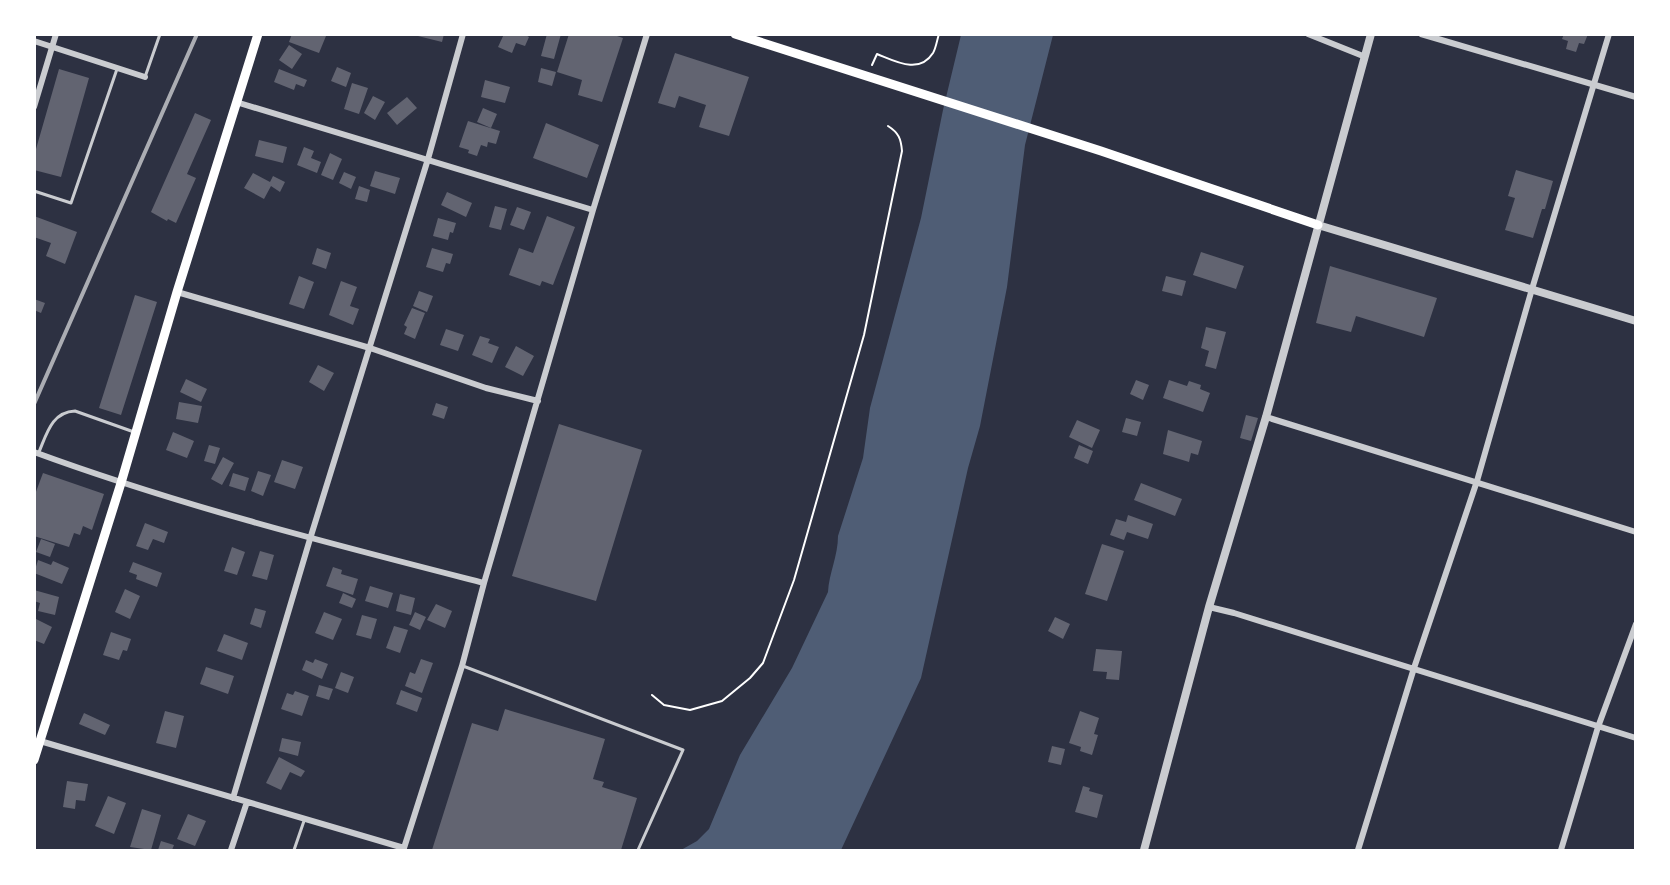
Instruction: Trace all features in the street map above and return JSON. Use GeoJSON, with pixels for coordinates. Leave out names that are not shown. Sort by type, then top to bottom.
{"type":"FeatureCollection","features":[{"type":"Feature","properties":{"kind":"main road"},"geometry":{"type":"LineString","coordinates":[[34,760],[258,34]]}},
{"type":"Feature","properties":{"kind":"main road"},"geometry":{"type":"LineString","coordinates":[[735,34],[1101,151],[1318,225]]}},
{"type":"Feature","properties":{"kind":"street"},"geometry":{"type":"LineString","coordinates":[[34,107],[56,34]]}},
{"type":"Feature","properties":{"kind":"street"},"geometry":{"type":"LineString","coordinates":[[233,798],[310,539],[428,159],[463,34]]}},
{"type":"Feature","properties":{"kind":"street"},"geometry":{"type":"LineString","coordinates":[[40,741],[404,849],[462,666],[593,210],[647,34]]}},
{"type":"Feature","properties":{"kind":"street"},"geometry":{"type":"LineString","coordinates":[[1308,34],[1363,56]]}},
{"type":"Feature","properties":{"kind":"street"},"geometry":{"type":"LineString","coordinates":[[1144,850],[1209,607],[1266,417],[1363,56],[1371,34]]}},
{"type":"Feature","properties":{"kind":"street"},"geometry":{"type":"LineString","coordinates":[[1421,34],[1635,97]]}},
{"type":"Feature","properties":{"kind":"street"},"geometry":{"type":"LineString","coordinates":[[1358,850],[1414,668],[1477,481],[1610,34]]}},
{"type":"Feature","properties":{"kind":"street"},"geometry":{"type":"LineString","coordinates":[[34,41],[145,77]]}},
{"type":"Feature","properties":{"kind":"street"},"geometry":{"type":"LineString","coordinates":[[236,102],[593,210]]}},
{"type":"Feature","properties":{"kind":"street"},"geometry":{"type":"LineString","coordinates":[[1318,225],[1635,321]]}},
{"type":"Feature","properties":{"kind":"street"},"geometry":{"type":"LineString","coordinates":[[177,292],[370,348],[486,388],[538,401]]}},
{"type":"Feature","properties":{"kind":"street"},"geometry":{"type":"LineString","coordinates":[[1266,417],[1635,532]]}},
{"type":"Feature","properties":{"kind":"street"},"geometry":{"type":"LineString","coordinates":[[36,452],[121,483],[310,539],[484,583]]}},
{"type":"Feature","properties":{"kind":"street"},"geometry":{"type":"LineString","coordinates":[[1209,607],[1414,668],[1635,738]]}},
{"type":"Feature","properties":{"kind":"street"},"geometry":{"type":"LineString","coordinates":[[1561,850],[1599,727],[1635,624]]}},
{"type":"Feature","properties":{"kind":"street"},"geometry":{"type":"LineString","coordinates":[[231,850],[247,802]]}},
{"type":"Feature","properties":{"kind":"lane"},"geometry":{"type":"LineString","coordinates":[[145,77],[160,34]]}},
{"type":"Feature","properties":{"kind":"lane"},"geometry":{"type":"LineString","coordinates":[[34,191],[71,203],[117,68]]}},
{"type":"Feature","properties":{"kind":"lane"},"geometry":{"type":"LineString","coordinates":[[36,452],[53,421],[66,411],[75,411],[136,432]]}},
{"type":"Feature","properties":{"kind":"lane"},"geometry":{"type":"LineString","coordinates":[[462,666],[683,750],[638,850]]}},
{"type":"Feature","properties":{"kind":"lane"},"geometry":{"type":"LineString","coordinates":[[294,850],[305,818]]}},
{"type":"Feature","properties":{"kind":"path"},"geometry":{"type":"LineString","coordinates":[[867,76],[877,54],[910,66],[923,62],[933,53],[939,34]]}},
{"type":"Feature","properties":{"kind":"path"},"geometry":{"type":"LineString","coordinates":[[652,695],[664,705],[690,710],[722,701],[750,678],[763,663],[794,580],[864,334],[902,151],[897,131],[888,126]]}},
{"type":"Feature","properties":{"kind":"water"},"geometry":{"type":"Polygon","coordinates":[[[961,35],[1053,35],[1025,145],[1007,287],[980,426],[968,468],[921,678],[841,850],[681,850],[697,841],[709,829],[740,755],[792,668],[828,592],[838,536],[863,458],[870,408],[921,218],[961,35]]]}},
{"type":"Feature","properties":{"kind":"building"},"geometry":{"type":"Polygon","coordinates":[[[292,34],[326,36],[319,53],[289,42],[292,34]]]}},
{"type":"Feature","properties":{"kind":"building"},"geometry":{"type":"Polygon","coordinates":[[[419,34],[444,34],[442,42],[418,36],[419,34]]]}},
{"type":"Feature","properties":{"kind":"building"},"geometry":{"type":"Polygon","coordinates":[[[504,34],[524,34],[529,37],[525,46],[516,43],[512,53],[498,47],[504,34]]]}},
{"type":"Feature","properties":{"kind":"building"},"geometry":{"type":"Polygon","coordinates":[[[547,34],[561,34],[554,59],[541,56],[547,34]]]}},
{"type":"Feature","properties":{"kind":"building"},"geometry":{"type":"Polygon","coordinates":[[[569,34],[611,34],[623,38],[602,102],[578,95],[582,80],[557,72],[569,34]]]}},
{"type":"Feature","properties":{"kind":"building"},"geometry":{"type":"Polygon","coordinates":[[[1564,34],[1588,34],[1584,44],[1579,43],[1576,52],[1566,49],[1568,41],[1562,39],[1564,34]]]}},
{"type":"Feature","properties":{"kind":"building"},"geometry":{"type":"Polygon","coordinates":[[[289,45],[302,54],[292,69],[279,60],[289,45]]]}},
{"type":"Feature","properties":{"kind":"building"},"geometry":{"type":"Polygon","coordinates":[[[675,53],[749,77],[729,136],[699,127],[706,105],[679,96],[675,108],[658,103],[675,53]]]}},
{"type":"Feature","properties":{"kind":"building"},"geometry":{"type":"Polygon","coordinates":[[[337,67],[351,73],[346,87],[331,81],[337,67]]]}},
{"type":"Feature","properties":{"kind":"building"},"geometry":{"type":"Polygon","coordinates":[[[541,68],[556,72],[552,86],[538,82],[541,68]]]}},
{"type":"Feature","properties":{"kind":"building"},"geometry":{"type":"Polygon","coordinates":[[[59,69],[89,78],[61,177],[34,170],[34,156],[59,69]]]}},
{"type":"Feature","properties":{"kind":"building"},"geometry":{"type":"Polygon","coordinates":[[[279,69],[307,80],[304,87],[296,84],[294,90],[274,82],[279,69]]]}},
{"type":"Feature","properties":{"kind":"building"},"geometry":{"type":"Polygon","coordinates":[[[485,80],[510,87],[505,103],[481,97],[485,80]]]}},
{"type":"Feature","properties":{"kind":"building"},"geometry":{"type":"Polygon","coordinates":[[[352,83],[368,88],[359,114],[344,109],[352,83]]]}},
{"type":"Feature","properties":{"kind":"building"},"geometry":{"type":"Polygon","coordinates":[[[373,96],[385,102],[375,120],[364,113],[373,96]]]}},
{"type":"Feature","properties":{"kind":"building"},"geometry":{"type":"Polygon","coordinates":[[[407,97],[417,108],[397,125],[387,113],[407,97]]]}},
{"type":"Feature","properties":{"kind":"building"},"geometry":{"type":"Polygon","coordinates":[[[483,108],[497,114],[491,128],[477,122],[483,108]]]}},
{"type":"Feature","properties":{"kind":"building"},"geometry":{"type":"Polygon","coordinates":[[[195,113],[211,120],[187,174],[196,178],[176,223],[151,212],[195,113]]]}},
{"type":"Feature","properties":{"kind":"building"},"geometry":{"type":"Polygon","coordinates":[[[468,121],[500,131],[496,144],[488,142],[487,147],[481,145],[477,156],[459,147],[468,121]]]}},
{"type":"Feature","properties":{"kind":"building"},"geometry":{"type":"Polygon","coordinates":[[[546,123],[599,145],[587,178],[533,158],[546,123]]]}},
{"type":"Feature","properties":{"kind":"building"},"geometry":{"type":"Polygon","coordinates":[[[259,140],[287,147],[283,163],[255,156],[259,140]]]}},
{"type":"Feature","properties":{"kind":"building"},"geometry":{"type":"Polygon","coordinates":[[[304,147],[314,151],[311,158],[321,162],[317,173],[297,165],[304,147]]]}},
{"type":"Feature","properties":{"kind":"building"},"geometry":{"type":"Polygon","coordinates":[[[330,153],[342,159],[333,180],[321,175],[330,153]]]}},
{"type":"Feature","properties":{"kind":"building"},"geometry":{"type":"Polygon","coordinates":[[[1516,170],[1553,181],[1533,238],[1505,230],[1515,198],[1508,196],[1516,170]]]}},
{"type":"Feature","properties":{"kind":"building"},"geometry":{"type":"Polygon","coordinates":[[[375,171],[400,178],[395,194],[370,186],[375,171]]]}},
{"type":"Feature","properties":{"kind":"building"},"geometry":{"type":"Polygon","coordinates":[[[344,172],[356,177],[351,189],[339,183],[344,172]]]}},
{"type":"Feature","properties":{"kind":"building"},"geometry":{"type":"Polygon","coordinates":[[[253,173],[270,182],[273,176],[285,182],[280,192],[271,186],[264,199],[244,188],[253,173]]]}},
{"type":"Feature","properties":{"kind":"building"},"geometry":{"type":"Polygon","coordinates":[[[359,186],[370,190],[367,202],[355,199],[359,186]]]}},
{"type":"Feature","properties":{"kind":"building"},"geometry":{"type":"Polygon","coordinates":[[[447,192],[472,203],[466,217],[441,205],[447,192]]]}},
{"type":"Feature","properties":{"kind":"building"},"geometry":{"type":"Polygon","coordinates":[[[495,206],[507,209],[501,230],[489,227],[495,206]]]}},
{"type":"Feature","properties":{"kind":"building"},"geometry":{"type":"Polygon","coordinates":[[[517,207],[531,212],[524,230],[510,225],[517,207]]]}},
{"type":"Feature","properties":{"kind":"building"},"geometry":{"type":"Polygon","coordinates":[[[34,216],[77,232],[65,264],[46,256],[51,243],[34,237],[34,216]]]}},
{"type":"Feature","properties":{"kind":"building"},"geometry":{"type":"Polygon","coordinates":[[[547,216],[575,227],[553,285],[542,281],[540,286],[509,275],[519,248],[533,253],[547,216]]]}},
{"type":"Feature","properties":{"kind":"building"},"geometry":{"type":"Polygon","coordinates":[[[438,218],[456,223],[448,240],[433,236],[438,218]]]}},
{"type":"Feature","properties":{"kind":"building"},"geometry":{"type":"Polygon","coordinates":[[[317,248],[331,253],[326,269],[312,264],[317,248]]]}},
{"type":"Feature","properties":{"kind":"building"},"geometry":{"type":"Polygon","coordinates":[[[432,248],[453,254],[450,264],[446,263],[443,272],[426,267],[432,248]]]}},
{"type":"Feature","properties":{"kind":"building"},"geometry":{"type":"Polygon","coordinates":[[[1201,252],[1244,266],[1236,289],[1193,275],[1201,252]]]}},
{"type":"Feature","properties":{"kind":"building"},"geometry":{"type":"Polygon","coordinates":[[[1330,266],[1437,298],[1424,337],[1356,316],[1351,332],[1316,323],[1330,266]]]}},
{"type":"Feature","properties":{"kind":"building"},"geometry":{"type":"Polygon","coordinates":[[[299,276],[314,282],[304,309],[289,304],[299,276]]]}},
{"type":"Feature","properties":{"kind":"building"},"geometry":{"type":"Polygon","coordinates":[[[1166,276],[1186,281],[1182,296],[1162,291],[1166,276]]]}},
{"type":"Feature","properties":{"kind":"building"},"geometry":{"type":"Polygon","coordinates":[[[341,281],[357,287],[350,306],[359,309],[353,325],[329,315],[341,281]]]}},
{"type":"Feature","properties":{"kind":"building"},"geometry":{"type":"Polygon","coordinates":[[[419,291],[433,296],[427,312],[413,306],[419,291]]]}},
{"type":"Feature","properties":{"kind":"building"},"geometry":{"type":"Polygon","coordinates":[[[135,295],[157,302],[121,415],[99,408],[135,295]]]}},
{"type":"Feature","properties":{"kind":"building"},"geometry":{"type":"Polygon","coordinates":[[[34,299],[45,303],[41,313],[34,310],[34,299]]]}},
{"type":"Feature","properties":{"kind":"building"},"geometry":{"type":"Polygon","coordinates":[[[412,308],[425,313],[415,339],[404,334],[407,327],[404,325],[412,308]]]}},
{"type":"Feature","properties":{"kind":"building"},"geometry":{"type":"Polygon","coordinates":[[[1206,327],[1226,332],[1216,369],[1205,366],[1209,351],[1201,348],[1206,327]]]}},
{"type":"Feature","properties":{"kind":"building"},"geometry":{"type":"Polygon","coordinates":[[[446,329],[464,335],[458,351],[440,345],[446,329]]]}},
{"type":"Feature","properties":{"kind":"building"},"geometry":{"type":"Polygon","coordinates":[[[480,336],[490,339],[488,343],[499,347],[492,363],[472,355],[480,336]]]}},
{"type":"Feature","properties":{"kind":"building"},"geometry":{"type":"Polygon","coordinates":[[[516,346],[534,356],[523,376],[505,367],[516,346]]]}},
{"type":"Feature","properties":{"kind":"building"},"geometry":{"type":"Polygon","coordinates":[[[318,365],[334,373],[324,391],[309,382],[318,365]]]}},
{"type":"Feature","properties":{"kind":"building"},"geometry":{"type":"Polygon","coordinates":[[[186,379],[207,389],[201,402],[180,392],[186,379]]]}},
{"type":"Feature","properties":{"kind":"building"},"geometry":{"type":"Polygon","coordinates":[[[1136,380],[1149,385],[1143,400],[1130,394],[1136,380]]]}},
{"type":"Feature","properties":{"kind":"building"},"geometry":{"type":"Polygon","coordinates":[[[1169,380],[1187,386],[1189,381],[1201,385],[1200,389],[1210,393],[1203,412],[1163,398],[1169,380]]]}},
{"type":"Feature","properties":{"kind":"building"},"geometry":{"type":"Polygon","coordinates":[[[179,402],[202,406],[198,423],[176,419],[179,402]]]}},
{"type":"Feature","properties":{"kind":"building"},"geometry":{"type":"Polygon","coordinates":[[[436,403],[448,407],[444,419],[432,415],[436,403]]]}},
{"type":"Feature","properties":{"kind":"building"},"geometry":{"type":"Polygon","coordinates":[[[1246,415],[1258,418],[1251,441],[1240,438],[1246,415]]]}},
{"type":"Feature","properties":{"kind":"building"},"geometry":{"type":"Polygon","coordinates":[[[1126,418],[1141,422],[1137,436],[1122,432],[1126,418]]]}},
{"type":"Feature","properties":{"kind":"building"},"geometry":{"type":"Polygon","coordinates":[[[1077,420],[1100,430],[1092,448],[1069,437],[1077,420]]]}},
{"type":"Feature","properties":{"kind":"building"},"geometry":{"type":"Polygon","coordinates":[[[559,424],[642,450],[596,601],[512,576],[559,424]]]}},
{"type":"Feature","properties":{"kind":"building"},"geometry":{"type":"Polygon","coordinates":[[[1168,430],[1202,441],[1198,455],[1191,453],[1189,462],[1163,454],[1168,430]]]}},
{"type":"Feature","properties":{"kind":"building"},"geometry":{"type":"Polygon","coordinates":[[[173,432],[194,441],[187,458],[166,450],[173,432]]]}},
{"type":"Feature","properties":{"kind":"building"},"geometry":{"type":"Polygon","coordinates":[[[209,445],[220,448],[215,464],[204,461],[209,445]]]}},
{"type":"Feature","properties":{"kind":"building"},"geometry":{"type":"Polygon","coordinates":[[[1079,445],[1093,451],[1088,464],[1074,458],[1079,445]]]}},
{"type":"Feature","properties":{"kind":"building"},"geometry":{"type":"Polygon","coordinates":[[[223,457],[234,463],[222,485],[211,479],[223,457]]]}},
{"type":"Feature","properties":{"kind":"building"},"geometry":{"type":"Polygon","coordinates":[[[282,460],[303,467],[295,489],[274,482],[282,460]]]}},
{"type":"Feature","properties":{"kind":"building"},"geometry":{"type":"Polygon","coordinates":[[[258,471],[271,475],[263,496],[251,491],[258,471]]]}},
{"type":"Feature","properties":{"kind":"building"},"geometry":{"type":"Polygon","coordinates":[[[43,473],[104,494],[92,530],[83,526],[80,535],[74,533],[69,547],[34,536],[34,497],[43,473]]]}},
{"type":"Feature","properties":{"kind":"building"},"geometry":{"type":"Polygon","coordinates":[[[233,473],[249,478],[245,491],[229,486],[233,473]]]}},
{"type":"Feature","properties":{"kind":"building"},"geometry":{"type":"Polygon","coordinates":[[[1141,483],[1182,499],[1175,516],[1134,500],[1141,483]]]}},
{"type":"Feature","properties":{"kind":"building"},"geometry":{"type":"Polygon","coordinates":[[[1128,515],[1153,524],[1148,539],[1127,532],[1124,540],[1110,535],[1116,519],[1126,522],[1128,515]]]}},
{"type":"Feature","properties":{"kind":"building"},"geometry":{"type":"Polygon","coordinates":[[[145,523],[168,532],[164,543],[153,539],[148,550],[136,546],[145,523]]]}},
{"type":"Feature","properties":{"kind":"building"},"geometry":{"type":"Polygon","coordinates":[[[41,539],[55,544],[50,557],[36,552],[41,539]]]}},
{"type":"Feature","properties":{"kind":"building"},"geometry":{"type":"Polygon","coordinates":[[[1102,544],[1124,551],[1107,601],[1085,594],[1102,544]]]}},
{"type":"Feature","properties":{"kind":"building"},"geometry":{"type":"Polygon","coordinates":[[[232,547],[245,552],[237,575],[224,571],[232,547]]]}},
{"type":"Feature","properties":{"kind":"building"},"geometry":{"type":"Polygon","coordinates":[[[260,551],[274,555],[267,580],[252,576],[260,551]]]}},
{"type":"Feature","properties":{"kind":"building"},"geometry":{"type":"Polygon","coordinates":[[[38,560],[51,565],[53,561],[69,568],[62,584],[34,573],[38,560]]]}},
{"type":"Feature","properties":{"kind":"building"},"geometry":{"type":"Polygon","coordinates":[[[133,562],[162,573],[157,587],[136,579],[137,575],[129,572],[133,562]]]}},
{"type":"Feature","properties":{"kind":"building"},"geometry":{"type":"Polygon","coordinates":[[[333,567],[342,570],[341,574],[358,579],[353,595],[326,586],[333,567]]]}},
{"type":"Feature","properties":{"kind":"building"},"geometry":{"type":"Polygon","coordinates":[[[370,586],[393,593],[388,608],[365,601],[370,586]]]}},
{"type":"Feature","properties":{"kind":"building"},"geometry":{"type":"Polygon","coordinates":[[[125,589],[140,596],[130,619],[115,612],[125,589]]]}},
{"type":"Feature","properties":{"kind":"building"},"geometry":{"type":"Polygon","coordinates":[[[34,590],[59,597],[55,615],[38,611],[40,603],[34,601],[34,590]]]}},
{"type":"Feature","properties":{"kind":"building"},"geometry":{"type":"Polygon","coordinates":[[[343,593],[356,599],[352,608],[339,603],[343,593]]]}},
{"type":"Feature","properties":{"kind":"building"},"geometry":{"type":"Polygon","coordinates":[[[400,594],[415,598],[411,615],[396,611],[400,594]]]}},
{"type":"Feature","properties":{"kind":"building"},"geometry":{"type":"Polygon","coordinates":[[[436,604],[452,611],[445,628],[427,620],[436,604]]]}},
{"type":"Feature","properties":{"kind":"building"},"geometry":{"type":"Polygon","coordinates":[[[255,608],[266,611],[261,628],[250,624],[255,608]]]}},
{"type":"Feature","properties":{"kind":"building"},"geometry":{"type":"Polygon","coordinates":[[[324,612],[342,619],[333,640],[315,633],[324,612]]]}},
{"type":"Feature","properties":{"kind":"building"},"geometry":{"type":"Polygon","coordinates":[[[415,612],[426,617],[420,630],[409,625],[415,612]]]}},
{"type":"Feature","properties":{"kind":"building"},"geometry":{"type":"Polygon","coordinates":[[[362,615],[377,619],[371,639],[356,635],[362,615]]]}},
{"type":"Feature","properties":{"kind":"building"},"geometry":{"type":"Polygon","coordinates":[[[1055,617],[1070,624],[1063,639],[1048,631],[1055,617]]]}},
{"type":"Feature","properties":{"kind":"building"},"geometry":{"type":"Polygon","coordinates":[[[34,618],[52,627],[44,644],[34,640],[34,618]]]}},
{"type":"Feature","properties":{"kind":"building"},"geometry":{"type":"Polygon","coordinates":[[[394,626],[408,630],[400,653],[386,648],[394,626]]]}},
{"type":"Feature","properties":{"kind":"building"},"geometry":{"type":"Polygon","coordinates":[[[111,632],[131,639],[127,651],[123,650],[119,660],[103,655],[111,632]]]}},
{"type":"Feature","properties":{"kind":"building"},"geometry":{"type":"Polygon","coordinates":[[[224,634],[248,643],[242,660],[217,651],[224,634]]]}},
{"type":"Feature","properties":{"kind":"building"},"geometry":{"type":"Polygon","coordinates":[[[1096,649],[1122,651],[1119,680],[1106,679],[1107,672],[1093,671],[1096,649]]]}},
{"type":"Feature","properties":{"kind":"building"},"geometry":{"type":"Polygon","coordinates":[[[315,659],[328,664],[322,679],[302,670],[306,660],[313,663],[315,659]]]}},
{"type":"Feature","properties":{"kind":"building"},"geometry":{"type":"Polygon","coordinates":[[[421,659],[433,663],[422,693],[405,686],[410,672],[415,674],[421,659]]]}},
{"type":"Feature","properties":{"kind":"building"},"geometry":{"type":"Polygon","coordinates":[[[206,667],[234,676],[228,694],[200,684],[206,667]]]}},
{"type":"Feature","properties":{"kind":"building"},"geometry":{"type":"Polygon","coordinates":[[[341,672],[354,677],[348,693],[335,688],[341,672]]]}},
{"type":"Feature","properties":{"kind":"building"},"geometry":{"type":"Polygon","coordinates":[[[319,685],[333,689],[329,700],[316,696],[319,685]]]}},
{"type":"Feature","properties":{"kind":"building"},"geometry":{"type":"Polygon","coordinates":[[[401,690],[422,698],[417,712],[396,704],[401,690]]]}},
{"type":"Feature","properties":{"kind":"building"},"geometry":{"type":"Polygon","coordinates":[[[295,691],[309,696],[302,716],[281,709],[287,693],[293,695],[295,691]]]}},
{"type":"Feature","properties":{"kind":"building"},"geometry":{"type":"Polygon","coordinates":[[[505,709],[605,739],[593,779],[604,782],[602,787],[637,798],[621,850],[432,850],[472,723],[498,731],[505,709]]]}},
{"type":"Feature","properties":{"kind":"building"},"geometry":{"type":"Polygon","coordinates":[[[165,711],[184,716],[176,748],[156,743],[165,711]]]}},
{"type":"Feature","properties":{"kind":"building"},"geometry":{"type":"Polygon","coordinates":[[[1080,711],[1099,718],[1094,734],[1098,735],[1092,755],[1080,751],[1081,747],[1069,743],[1080,711]]]}},
{"type":"Feature","properties":{"kind":"building"},"geometry":{"type":"Polygon","coordinates":[[[84,713],[110,725],[105,735],[79,724],[84,713]]]}},
{"type":"Feature","properties":{"kind":"building"},"geometry":{"type":"Polygon","coordinates":[[[282,738],[301,742],[298,756],[279,751],[282,738]]]}},
{"type":"Feature","properties":{"kind":"building"},"geometry":{"type":"Polygon","coordinates":[[[1052,746],[1065,749],[1061,765],[1048,762],[1052,746]]]}},
{"type":"Feature","properties":{"kind":"building"},"geometry":{"type":"Polygon","coordinates":[[[279,757],[305,771],[301,777],[290,772],[281,790],[266,783],[279,757]]]}},
{"type":"Feature","properties":{"kind":"building"},"geometry":{"type":"Polygon","coordinates":[[[67,781],[88,784],[85,801],[76,800],[75,809],[63,807],[67,781]]]}},
{"type":"Feature","properties":{"kind":"building"},"geometry":{"type":"Polygon","coordinates":[[[1083,786],[1090,788],[1089,791],[1103,795],[1097,818],[1075,812],[1083,786]]]}},
{"type":"Feature","properties":{"kind":"building"},"geometry":{"type":"Polygon","coordinates":[[[108,796],[126,803],[114,834],[95,826],[108,796]]]}},
{"type":"Feature","properties":{"kind":"building"},"geometry":{"type":"Polygon","coordinates":[[[142,809],[161,815],[151,850],[130,847],[142,809]]]}},
{"type":"Feature","properties":{"kind":"building"},"geometry":{"type":"Polygon","coordinates":[[[188,814],[206,821],[195,846],[177,839],[188,814]]]}},
{"type":"Feature","properties":{"kind":"building"},"geometry":{"type":"Polygon","coordinates":[[[161,841],[174,845],[172,850],[158,850],[161,841]]]}},
{"type":"Feature","properties":{"kind":"railway"},"geometry":{"type":"LineString","coordinates":[[34,404],[197,34]]}}]}
